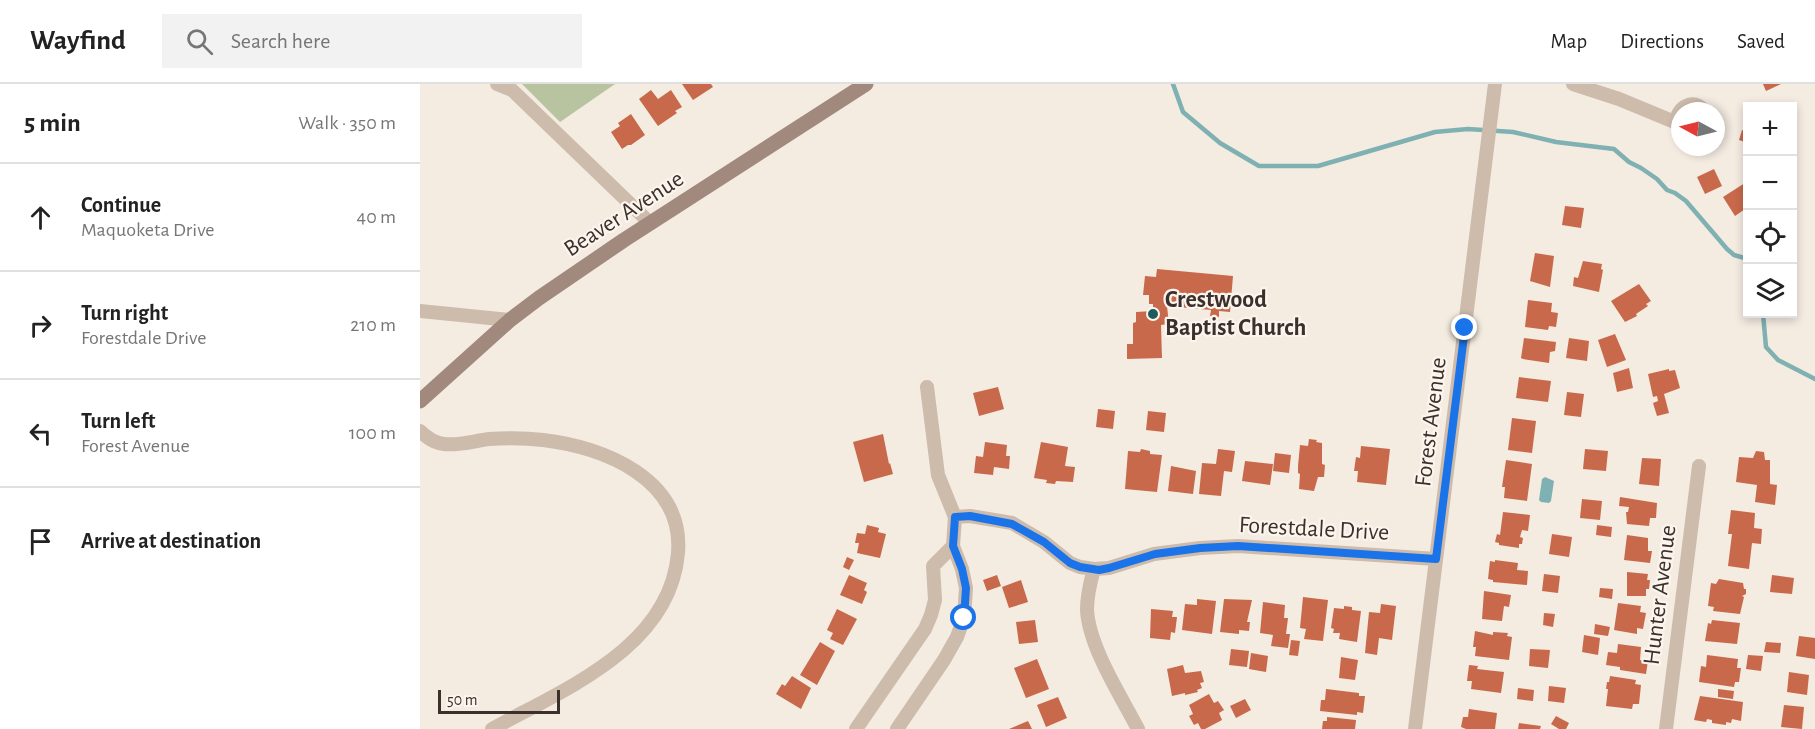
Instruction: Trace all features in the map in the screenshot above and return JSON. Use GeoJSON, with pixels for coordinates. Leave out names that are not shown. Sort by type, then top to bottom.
{"type":"FeatureCollection","features":[{"type":"Feature","properties":{"kind":"main road","name":"Beaver Avenue"},"geometry":{"type":"LineString","coordinates":[[420,401],[510,320],[571,275],[866,84]]}},
{"type":"Feature","properties":{"kind":"street"},"geometry":{"type":"LineString","coordinates":[[496,84],[512,90],[650,223]]}},
{"type":"Feature","properties":{"kind":"street"},"geometry":{"type":"LineString","coordinates":[[1573,84],[1619,99],[1671,123]]}},
{"type":"Feature","properties":{"kind":"street","name":"Forest Avenue"},"geometry":{"type":"LineString","coordinates":[[1415,729],[1495,85]]}},
{"type":"Feature","properties":{"kind":"street"},"geometry":{"type":"LineString","coordinates":[[420,310],[510,320]]}},
{"type":"Feature","properties":{"kind":"street"},"geometry":{"type":"LineString","coordinates":[[897,729],[944,660],[957,637],[964,618],[966,588],[953,546],[955,517],[938,475],[927,387]]}},
{"type":"Feature","properties":{"kind":"street"},"geometry":{"type":"LineString","coordinates":[[420,431],[443,444],[489,439],[544,440],[596,452],[627,465],[644,476],[663,500],[675,527],[678,547],[671,587],[652,619],[629,647],[593,673],[492,729]]}},
{"type":"Feature","properties":{"kind":"street","name":"Hunter Avenue"},"geometry":{"type":"LineString","coordinates":[[1666,729],[1699,466]]}},
{"type":"Feature","properties":{"kind":"street","name":"Forestdale Drive"},"geometry":{"type":"LineString","coordinates":[[955,517],[970,516],[1012,524],[1044,542],[1070,563],[1094,569],[1109,568],[1155,554],[1238,546],[1436,559]]}},
{"type":"Feature","properties":{"kind":"street"},"geometry":{"type":"LineString","coordinates":[[856,729],[924,629],[935,600],[933,566],[953,546]]}},
{"type":"Feature","properties":{"kind":"street"},"geometry":{"type":"LineString","coordinates":[[1094,569],[1087,610],[1093,642],[1138,729]]}},
{"type":"Feature","properties":{"kind":"green space"},"geometry":{"type":"Polygon","coordinates":[[[522,84],[615,84],[560,122],[522,84]]]}},
{"type":"Feature","properties":{"kind":"water"},"geometry":{"type":"Polygon","coordinates":[[[1545,477],[1554,481],[1549,503],[1539,500],[1542,479],[1545,477]]]}},
{"type":"Feature","properties":{"kind":"building"},"geometry":{"type":"Polygon","coordinates":[[[682,84],[711,84],[713,87],[693,100],[682,84]]]}},
{"type":"Feature","properties":{"kind":"building"},"geometry":{"type":"Polygon","coordinates":[[[1763,84],[1781,84],[1766,91],[1763,84]]]}},
{"type":"Feature","properties":{"kind":"building"},"geometry":{"type":"Polygon","coordinates":[[[651,90],[658,99],[671,90],[682,107],[658,126],[639,99],[651,90]]]}},
{"type":"Feature","properties":{"kind":"building"},"geometry":{"type":"Polygon","coordinates":[[[631,114],[645,135],[622,149],[611,132],[620,126],[618,123],[631,114]]]}},
{"type":"Feature","properties":{"kind":"building"},"geometry":{"type":"Polygon","coordinates":[[[1742,130],[1743,130],[1743,141],[1739,140],[1742,130]]]}},
{"type":"Feature","properties":{"kind":"building"},"geometry":{"type":"Polygon","coordinates":[[[1714,169],[1722,186],[1705,194],[1697,177],[1714,169]]]}},
{"type":"Feature","properties":{"kind":"building"},"geometry":{"type":"Polygon","coordinates":[[[1743,184],[1743,210],[1735,216],[1723,197],[1743,184]]]}},
{"type":"Feature","properties":{"kind":"building"},"geometry":{"type":"Polygon","coordinates":[[[1565,206],[1584,208],[1581,228],[1562,225],[1565,206]]]}},
{"type":"Feature","properties":{"kind":"building"},"geometry":{"type":"Polygon","coordinates":[[[1535,253],[1554,256],[1550,287],[1530,281],[1535,253]]]}},
{"type":"Feature","properties":{"kind":"building"},"geometry":{"type":"Polygon","coordinates":[[[1583,261],[1602,264],[1599,292],[1573,286],[1574,277],[1578,278],[1583,261]]]}},
{"type":"Feature","properties":{"kind":"building","name":"Crestwood Baptist Church"},"geometry":{"type":"Polygon","coordinates":[[[1157,269],[1233,276],[1230,312],[1219,311],[1219,317],[1210,316],[1211,310],[1167,306],[1169,324],[1161,325],[1162,358],[1127,359],[1127,344],[1133,344],[1133,323],[1136,322],[1136,312],[1153,311],[1153,304],[1149,304],[1149,295],[1143,295],[1145,276],[1156,277],[1157,269]]]}},
{"type":"Feature","properties":{"kind":"building"},"geometry":{"type":"Polygon","coordinates":[[[1639,284],[1651,301],[1646,304],[1648,306],[1636,314],[1637,316],[1625,322],[1611,301],[1639,284]]]}},
{"type":"Feature","properties":{"kind":"building"},"geometry":{"type":"Polygon","coordinates":[[[1528,300],[1552,303],[1551,312],[1558,313],[1556,327],[1549,326],[1548,330],[1525,327],[1528,300]]]}},
{"type":"Feature","properties":{"kind":"building"},"geometry":{"type":"Polygon","coordinates":[[[1615,334],[1626,360],[1607,367],[1598,340],[1615,334]]]}},
{"type":"Feature","properties":{"kind":"building"},"geometry":{"type":"Polygon","coordinates":[[[1524,338],[1556,342],[1555,351],[1550,352],[1549,363],[1521,358],[1524,338]]]}},
{"type":"Feature","properties":{"kind":"building"},"geometry":{"type":"Polygon","coordinates":[[[1569,338],[1589,341],[1587,361],[1566,358],[1569,338]]]}},
{"type":"Feature","properties":{"kind":"building"},"geometry":{"type":"Polygon","coordinates":[[[1629,368],[1633,388],[1617,392],[1613,373],[1629,368]]]}},
{"type":"Feature","properties":{"kind":"building"},"geometry":{"type":"Polygon","coordinates":[[[1669,369],[1669,371],[1675,370],[1680,388],[1664,394],[1669,413],[1657,416],[1653,403],[1658,401],[1657,396],[1653,397],[1648,374],[1669,369]]]}},
{"type":"Feature","properties":{"kind":"building"},"geometry":{"type":"Polygon","coordinates":[[[1519,377],[1551,381],[1548,402],[1516,398],[1519,377]]]}},
{"type":"Feature","properties":{"kind":"building"},"geometry":{"type":"Polygon","coordinates":[[[998,387],[1004,409],[979,416],[973,393],[998,387]]]}},
{"type":"Feature","properties":{"kind":"building"},"geometry":{"type":"Polygon","coordinates":[[[1567,392],[1584,394],[1581,417],[1564,415],[1567,392]]]}},
{"type":"Feature","properties":{"kind":"building"},"geometry":{"type":"Polygon","coordinates":[[[1098,409],[1115,411],[1113,429],[1096,427],[1098,409]]]}},
{"type":"Feature","properties":{"kind":"building"},"geometry":{"type":"Polygon","coordinates":[[[1148,411],[1166,413],[1164,432],[1146,430],[1148,411]]]}},
{"type":"Feature","properties":{"kind":"building"},"geometry":{"type":"Polygon","coordinates":[[[1512,418],[1536,421],[1532,453],[1508,450],[1512,418]]]}},
{"type":"Feature","properties":{"kind":"building"},"geometry":{"type":"Polygon","coordinates":[[[883,434],[893,474],[864,482],[853,442],[883,434]]]}},
{"type":"Feature","properties":{"kind":"building"},"geometry":{"type":"Polygon","coordinates":[[[1309,439],[1322,443],[1322,464],[1325,465],[1324,477],[1318,477],[1314,491],[1299,489],[1300,445],[1308,446],[1309,439]]]}},
{"type":"Feature","properties":{"kind":"building"},"geometry":{"type":"Polygon","coordinates":[[[985,442],[1007,445],[1006,456],[1010,456],[1009,469],[994,467],[993,475],[974,473],[976,456],[983,457],[985,442]]]}},
{"type":"Feature","properties":{"kind":"building"},"geometry":{"type":"Polygon","coordinates":[[[1041,442],[1068,447],[1065,466],[1075,467],[1073,482],[1056,481],[1055,484],[1034,478],[1041,442]]]}},
{"type":"Feature","properties":{"kind":"building"},"geometry":{"type":"Polygon","coordinates":[[[1361,446],[1390,449],[1386,485],[1357,482],[1358,471],[1354,471],[1356,457],[1360,458],[1361,446]]]}},
{"type":"Feature","properties":{"kind":"building"},"geometry":{"type":"Polygon","coordinates":[[[1141,449],[1150,451],[1150,454],[1162,455],[1157,492],[1125,489],[1128,451],[1140,452],[1141,449]]]}},
{"type":"Feature","properties":{"kind":"building"},"geometry":{"type":"Polygon","coordinates":[[[1218,449],[1235,451],[1232,472],[1224,471],[1221,496],[1199,494],[1202,463],[1216,464],[1218,449]]]}},
{"type":"Feature","properties":{"kind":"building"},"geometry":{"type":"Polygon","coordinates":[[[1585,449],[1608,451],[1606,471],[1583,469],[1585,449]]]}},
{"type":"Feature","properties":{"kind":"building"},"geometry":{"type":"Polygon","coordinates":[[[1756,451],[1764,452],[1765,460],[1770,460],[1770,484],[1777,485],[1775,505],[1755,502],[1757,485],[1736,482],[1739,457],[1753,458],[1756,451]]]}},
{"type":"Feature","properties":{"kind":"building"},"geometry":{"type":"Polygon","coordinates":[[[1275,453],[1291,455],[1289,473],[1273,471],[1275,453]]]}},
{"type":"Feature","properties":{"kind":"building"},"geometry":{"type":"Polygon","coordinates":[[[1642,458],[1661,459],[1659,486],[1639,484],[1642,458]]]}},
{"type":"Feature","properties":{"kind":"building"},"geometry":{"type":"Polygon","coordinates":[[[1506,460],[1532,464],[1527,501],[1504,498],[1505,487],[1502,487],[1506,460]]]}},
{"type":"Feature","properties":{"kind":"building"},"geometry":{"type":"Polygon","coordinates":[[[1245,461],[1273,464],[1270,485],[1242,481],[1245,461]]]}},
{"type":"Feature","properties":{"kind":"building"},"geometry":{"type":"Polygon","coordinates":[[[1171,466],[1196,471],[1193,494],[1168,491],[1171,466]]]}},
{"type":"Feature","properties":{"kind":"building"},"geometry":{"type":"Polygon","coordinates":[[[1620,497],[1657,503],[1656,518],[1650,518],[1649,526],[1627,524],[1626,512],[1629,507],[1619,506],[1620,497]]]}},
{"type":"Feature","properties":{"kind":"building"},"geometry":{"type":"Polygon","coordinates":[[[1582,499],[1602,501],[1600,520],[1580,518],[1582,499]]]}},
{"type":"Feature","properties":{"kind":"building"},"geometry":{"type":"Polygon","coordinates":[[[1731,510],[1755,513],[1754,528],[1762,529],[1761,544],[1752,543],[1749,569],[1728,566],[1732,534],[1728,534],[1731,510]]]}},
{"type":"Feature","properties":{"kind":"building"},"geometry":{"type":"Polygon","coordinates":[[[1503,512],[1530,515],[1528,531],[1522,530],[1520,537],[1523,538],[1522,544],[1519,544],[1519,548],[1499,545],[1495,542],[1497,534],[1500,535],[1503,512]]]}},
{"type":"Feature","properties":{"kind":"building"},"geometry":{"type":"Polygon","coordinates":[[[867,525],[879,528],[878,532],[886,534],[880,558],[857,553],[859,543],[855,543],[857,533],[865,534],[867,525]]]}},
{"type":"Feature","properties":{"kind":"building"},"geometry":{"type":"Polygon","coordinates":[[[1597,525],[1612,527],[1611,537],[1596,535],[1597,525]]]}},
{"type":"Feature","properties":{"kind":"building"},"geometry":{"type":"Polygon","coordinates":[[[1552,534],[1572,537],[1569,557],[1549,554],[1552,534]]]}},
{"type":"Feature","properties":{"kind":"building"},"geometry":{"type":"Polygon","coordinates":[[[1627,535],[1648,538],[1648,551],[1652,551],[1650,563],[1624,560],[1627,535]]]}},
{"type":"Feature","properties":{"kind":"building"},"geometry":{"type":"Polygon","coordinates":[[[847,557],[854,560],[849,570],[843,567],[847,557]]]}},
{"type":"Feature","properties":{"kind":"building"},"geometry":{"type":"Polygon","coordinates":[[[1495,560],[1518,563],[1517,570],[1528,571],[1527,585],[1493,582],[1488,579],[1490,561],[1495,562],[1495,560]]]}},
{"type":"Feature","properties":{"kind":"building"},"geometry":{"type":"Polygon","coordinates":[[[1627,572],[1648,574],[1647,580],[1650,580],[1646,596],[1627,596],[1627,572]]]}},
{"type":"Feature","properties":{"kind":"building"},"geometry":{"type":"Polygon","coordinates":[[[1544,574],[1560,576],[1558,593],[1542,591],[1544,574]]]}},
{"type":"Feature","properties":{"kind":"building"},"geometry":{"type":"Polygon","coordinates":[[[849,575],[867,583],[864,590],[867,592],[862,604],[840,595],[849,575]]]}},
{"type":"Feature","properties":{"kind":"building"},"geometry":{"type":"Polygon","coordinates":[[[997,575],[1001,586],[987,591],[983,580],[997,575]]]}},
{"type":"Feature","properties":{"kind":"building"},"geometry":{"type":"Polygon","coordinates":[[[1772,575],[1794,578],[1792,594],[1770,592],[1772,575]]]}},
{"type":"Feature","properties":{"kind":"building"},"geometry":{"type":"Polygon","coordinates":[[[1719,579],[1743,583],[1746,594],[1742,596],[1744,597],[1740,614],[1713,611],[1714,607],[1708,606],[1711,583],[1716,584],[1719,579]]]}},
{"type":"Feature","properties":{"kind":"building"},"geometry":{"type":"Polygon","coordinates":[[[1021,580],[1028,602],[1009,608],[1002,587],[1021,580]]]}},
{"type":"Feature","properties":{"kind":"building"},"geometry":{"type":"Polygon","coordinates":[[[1600,588],[1613,589],[1612,599],[1599,597],[1600,588]]]}},
{"type":"Feature","properties":{"kind":"building"},"geometry":{"type":"Polygon","coordinates":[[[1484,591],[1511,595],[1509,607],[1504,606],[1502,621],[1482,619],[1484,591]]]}},
{"type":"Feature","properties":{"kind":"building"},"geometry":{"type":"Polygon","coordinates":[[[1303,597],[1328,600],[1323,641],[1304,639],[1306,629],[1300,628],[1303,597]]]}},
{"type":"Feature","properties":{"kind":"building"},"geometry":{"type":"Polygon","coordinates":[[[1197,599],[1216,601],[1212,634],[1182,630],[1185,604],[1197,605],[1197,599]]]}},
{"type":"Feature","properties":{"kind":"building"},"geometry":{"type":"Polygon","coordinates":[[[1224,599],[1252,600],[1247,622],[1250,622],[1249,631],[1239,630],[1239,634],[1220,632],[1224,599]]]}},
{"type":"Feature","properties":{"kind":"building"},"geometry":{"type":"Polygon","coordinates":[[[1263,602],[1285,605],[1284,618],[1288,618],[1286,634],[1290,634],[1288,648],[1271,646],[1273,635],[1260,633],[1263,602]]]}},
{"type":"Feature","properties":{"kind":"building"},"geometry":{"type":"Polygon","coordinates":[[[1618,603],[1641,606],[1640,612],[1646,613],[1643,629],[1637,628],[1637,634],[1614,630],[1618,603]]]}},
{"type":"Feature","properties":{"kind":"building"},"geometry":{"type":"Polygon","coordinates":[[[1381,604],[1396,606],[1392,640],[1379,638],[1377,655],[1365,653],[1369,612],[1380,613],[1381,604]]]}},
{"type":"Feature","properties":{"kind":"building"},"geometry":{"type":"Polygon","coordinates":[[[1344,606],[1361,611],[1357,642],[1339,639],[1340,633],[1333,633],[1334,629],[1331,628],[1334,608],[1344,609],[1344,606]]]}},
{"type":"Feature","properties":{"kind":"building"},"geometry":{"type":"Polygon","coordinates":[[[837,609],[857,619],[843,645],[830,639],[833,633],[827,630],[837,609]]]}},
{"type":"Feature","properties":{"kind":"building"},"geometry":{"type":"Polygon","coordinates":[[[1151,609],[1173,611],[1172,617],[1177,617],[1175,633],[1171,632],[1170,640],[1150,638],[1151,609]]]}},
{"type":"Feature","properties":{"kind":"building"},"geometry":{"type":"Polygon","coordinates":[[[1544,613],[1555,614],[1553,627],[1543,625],[1544,613]]]}},
{"type":"Feature","properties":{"kind":"building"},"geometry":{"type":"Polygon","coordinates":[[[1035,620],[1038,642],[1019,644],[1016,622],[1035,620]]]}},
{"type":"Feature","properties":{"kind":"building"},"geometry":{"type":"Polygon","coordinates":[[[1712,620],[1740,623],[1737,644],[1705,641],[1708,623],[1711,624],[1712,620]]]}},
{"type":"Feature","properties":{"kind":"building"},"geometry":{"type":"Polygon","coordinates":[[[1595,624],[1610,627],[1608,636],[1594,634],[1595,624]]]}},
{"type":"Feature","properties":{"kind":"building"},"geometry":{"type":"Polygon","coordinates":[[[1475,631],[1493,635],[1493,632],[1508,633],[1507,636],[1512,637],[1509,660],[1475,656],[1476,647],[1473,647],[1475,631]]]}},
{"type":"Feature","properties":{"kind":"building"},"geometry":{"type":"Polygon","coordinates":[[[1584,635],[1600,638],[1598,655],[1582,652],[1584,635]]]}},
{"type":"Feature","properties":{"kind":"building"},"geometry":{"type":"Polygon","coordinates":[[[1799,636],[1815,638],[1815,659],[1796,656],[1799,636]]]}},
{"type":"Feature","properties":{"kind":"building"},"geometry":{"type":"Polygon","coordinates":[[[1291,640],[1300,641],[1298,656],[1289,655],[1291,640]]]}},
{"type":"Feature","properties":{"kind":"building"},"geometry":{"type":"Polygon","coordinates":[[[820,642],[835,651],[817,685],[800,675],[820,642]]]}},
{"type":"Feature","properties":{"kind":"building"},"geometry":{"type":"Polygon","coordinates":[[[1766,642],[1781,643],[1780,653],[1764,652],[1766,642]]]}},
{"type":"Feature","properties":{"kind":"building"},"geometry":{"type":"Polygon","coordinates":[[[1618,644],[1641,647],[1640,660],[1648,661],[1646,674],[1620,670],[1620,667],[1606,665],[1608,652],[1617,653],[1618,644]]]}},
{"type":"Feature","properties":{"kind":"building"},"geometry":{"type":"Polygon","coordinates":[[[1231,649],[1249,651],[1247,667],[1229,665],[1231,649]]]}},
{"type":"Feature","properties":{"kind":"building"},"geometry":{"type":"Polygon","coordinates":[[[1530,649],[1550,650],[1548,668],[1529,666],[1530,649]]]}},
{"type":"Feature","properties":{"kind":"building"},"geometry":{"type":"Polygon","coordinates":[[[1251,653],[1268,656],[1266,672],[1249,669],[1251,653]]]}},
{"type":"Feature","properties":{"kind":"building"},"geometry":{"type":"Polygon","coordinates":[[[1707,655],[1738,659],[1737,668],[1741,668],[1739,682],[1735,682],[1734,687],[1699,682],[1701,666],[1706,667],[1707,655]]]}},
{"type":"Feature","properties":{"kind":"building"},"geometry":{"type":"Polygon","coordinates":[[[1748,655],[1763,656],[1761,671],[1746,669],[1748,655]]]}},
{"type":"Feature","properties":{"kind":"building"},"geometry":{"type":"Polygon","coordinates":[[[1341,657],[1358,660],[1355,680],[1339,678],[1341,657]]]}},
{"type":"Feature","properties":{"kind":"building"},"geometry":{"type":"Polygon","coordinates":[[[1037,659],[1049,689],[1026,698],[1014,668],[1037,659]]]}},
{"type":"Feature","properties":{"kind":"building"},"geometry":{"type":"Polygon","coordinates":[[[1183,665],[1185,673],[1201,671],[1204,682],[1200,683],[1202,688],[1197,690],[1198,692],[1172,696],[1167,669],[1183,665]]]}},
{"type":"Feature","properties":{"kind":"building"},"geometry":{"type":"Polygon","coordinates":[[[1469,665],[1478,666],[1477,669],[1504,672],[1501,693],[1471,689],[1472,681],[1467,681],[1469,665]]]}},
{"type":"Feature","properties":{"kind":"building"},"geometry":{"type":"Polygon","coordinates":[[[1789,672],[1809,675],[1807,695],[1787,692],[1789,672]]]}},
{"type":"Feature","properties":{"kind":"building"},"geometry":{"type":"Polygon","coordinates":[[[792,676],[811,688],[801,709],[776,694],[782,684],[785,686],[792,676]]]}},
{"type":"Feature","properties":{"kind":"building"},"geometry":{"type":"Polygon","coordinates":[[[1610,676],[1636,680],[1635,684],[1641,685],[1639,704],[1633,704],[1632,709],[1606,706],[1608,689],[1606,689],[1610,676]]]}},
{"type":"Feature","properties":{"kind":"building"},"geometry":{"type":"Polygon","coordinates":[[[1549,686],[1566,688],[1564,703],[1548,701],[1549,686]]]}},
{"type":"Feature","properties":{"kind":"building"},"geometry":{"type":"Polygon","coordinates":[[[1518,688],[1534,690],[1533,701],[1517,699],[1518,688]]]}},
{"type":"Feature","properties":{"kind":"building"},"geometry":{"type":"Polygon","coordinates":[[[1326,689],[1359,693],[1359,696],[1365,696],[1363,713],[1357,712],[1357,715],[1320,711],[1321,700],[1325,700],[1326,689]]]}},
{"type":"Feature","properties":{"kind":"building"},"geometry":{"type":"Polygon","coordinates":[[[1718,689],[1734,691],[1733,699],[1718,697],[1718,689]]]}},
{"type":"Feature","properties":{"kind":"building"},"geometry":{"type":"Polygon","coordinates":[[[1209,694],[1214,703],[1218,701],[1224,710],[1219,713],[1222,720],[1201,729],[1198,723],[1194,725],[1189,716],[1193,714],[1189,705],[1209,694]]]}},
{"type":"Feature","properties":{"kind":"building"},"geometry":{"type":"Polygon","coordinates":[[[1700,696],[1743,702],[1741,721],[1732,719],[1731,723],[1726,722],[1726,725],[1712,723],[1712,720],[1707,719],[1706,722],[1694,720],[1700,696]]]}},
{"type":"Feature","properties":{"kind":"building"},"geometry":{"type":"Polygon","coordinates":[[[1058,697],[1067,718],[1046,727],[1037,705],[1058,697]]]}},
{"type":"Feature","properties":{"kind":"building"},"geometry":{"type":"Polygon","coordinates":[[[1245,699],[1251,710],[1236,718],[1230,706],[1245,699]]]}},
{"type":"Feature","properties":{"kind":"building"},"geometry":{"type":"Polygon","coordinates":[[[1784,705],[1804,707],[1802,729],[1781,727],[1784,705]]]}},
{"type":"Feature","properties":{"kind":"building"},"geometry":{"type":"Polygon","coordinates":[[[1469,709],[1497,713],[1495,729],[1461,727],[1463,717],[1468,717],[1469,709]]]}},
{"type":"Feature","properties":{"kind":"building"},"geometry":{"type":"Polygon","coordinates":[[[1556,716],[1569,723],[1566,729],[1559,729],[1551,724],[1556,716]]]}},
{"type":"Feature","properties":{"kind":"building"},"geometry":{"type":"Polygon","coordinates":[[[1327,717],[1356,720],[1355,729],[1322,729],[1323,721],[1327,721],[1327,717]]]}},
{"type":"Feature","properties":{"kind":"building"},"geometry":{"type":"Polygon","coordinates":[[[1028,721],[1032,729],[1009,729],[1028,721]]]}},
{"type":"Feature","properties":{"kind":"building"},"geometry":{"type":"Polygon","coordinates":[[[1519,723],[1541,726],[1540,729],[1518,729],[1519,723]]]}},
{"type":"Feature","properties":{"kind":"waterway"},"geometry":{"type":"LineString","coordinates":[[1173,84],[1183,112],[1220,143],[1259,166],[1318,166],[1435,132],[1468,129],[1513,132],[1556,142],[1614,149],[1629,162],[1657,179],[1667,190],[1686,201],[1727,249],[1734,255],[1743,258]]}},
{"type":"Feature","properties":{"kind":"waterway"},"geometry":{"type":"LineString","coordinates":[[1763,318],[1766,347],[1778,360],[1815,379]]}},
{"type":"Feature","properties":{"kind":"place","name":"Crestwood Baptist Church"},"geometry":{"type":"Point","coordinates":[1153,314]}},
{"type":"Feature","properties":{"kind":"route"},"geometry":{"type":"LineString","coordinates":[[964,618],[966,588],[953,546],[955,517],[970,516],[1012,524],[1044,542],[1070,563],[1099,570],[1155,554],[1238,546],[1436,559],[1465,328]]}}]}
